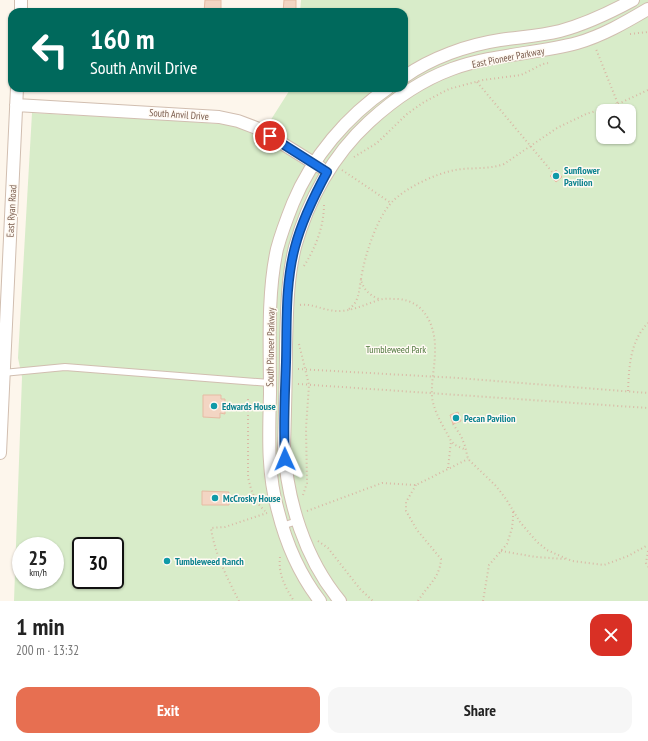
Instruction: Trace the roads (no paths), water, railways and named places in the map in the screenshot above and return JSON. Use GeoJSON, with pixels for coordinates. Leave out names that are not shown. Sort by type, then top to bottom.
{"type":"FeatureCollection","features":[{"type":"Feature","properties":{"kind":"street","name":"East Pioneer Parkway"},"geometry":{"type":"LineString","coordinates":[[408,75],[430,62],[452,53],[498,40],[540,35],[577,26],[596,19],[633,0]]}},
{"type":"Feature","properties":{"kind":"street","name":"East Pioneer Parkway"},"geometry":{"type":"LineString","coordinates":[[333,172],[343,150],[359,132],[388,106],[430,79],[452,69],[486,59],[578,42],[612,29],[648,9]]}},
{"type":"Feature","properties":{"kind":"street","name":"East Ryan Road"},"geometry":{"type":"LineString","coordinates":[[0,453],[17,92]]}},
{"type":"Feature","properties":{"kind":"street"},"geometry":{"type":"LineString","coordinates":[[314,163],[350,118],[365,104],[382,92]]}},
{"type":"Feature","properties":{"kind":"street","name":"South Anvil Drive"},"geometry":{"type":"LineString","coordinates":[[16,105],[219,117],[238,121],[259,130],[314,163],[333,172]]}},
{"type":"Feature","properties":{"kind":"street","name":"South Pioneer Parkway"},"geometry":{"type":"LineString","coordinates":[[314,163],[293,202],[277,249],[273,276],[271,301],[270,468],[272,487],[282,526],[299,568],[320,601]]}},
{"type":"Feature","properties":{"kind":"street","name":"South Pioneer Parkway"},"geometry":{"type":"LineString","coordinates":[[333,172],[312,200],[295,248],[290,273],[287,306],[284,447],[285,470],[290,497],[300,516],[320,571],[340,601]]}},
{"type":"Feature","properties":{"kind":"lane"},"geometry":{"type":"LineString","coordinates":[[4,373],[65,367],[270,383]]}},
{"type":"Feature","properties":{"kind":"lane"},"geometry":{"type":"LineString","coordinates":[[282,526],[300,516]]}},
{"type":"Feature","properties":{"kind":"place","name":"Sunflower Pavilion"},"geometry":{"type":"Point","coordinates":[556,176]}},
{"type":"Feature","properties":{"kind":"place","name":"Edwards House"},"geometry":{"type":"Point","coordinates":[214,406]}},
{"type":"Feature","properties":{"kind":"place","name":"Pecan Pavilion"},"geometry":{"type":"Point","coordinates":[456,418]}},
{"type":"Feature","properties":{"kind":"place","name":"McCrosky House"},"geometry":{"type":"Point","coordinates":[215,498]}},
{"type":"Feature","properties":{"kind":"place","name":"Tumbleweed Ranch"},"geometry":{"type":"Point","coordinates":[167,561]}},
{"type":"Feature","properties":{"kind":"park label","name":"Tumbleweed Park"},"geometry":{"type":"Point","coordinates":[396,349]}}]}
